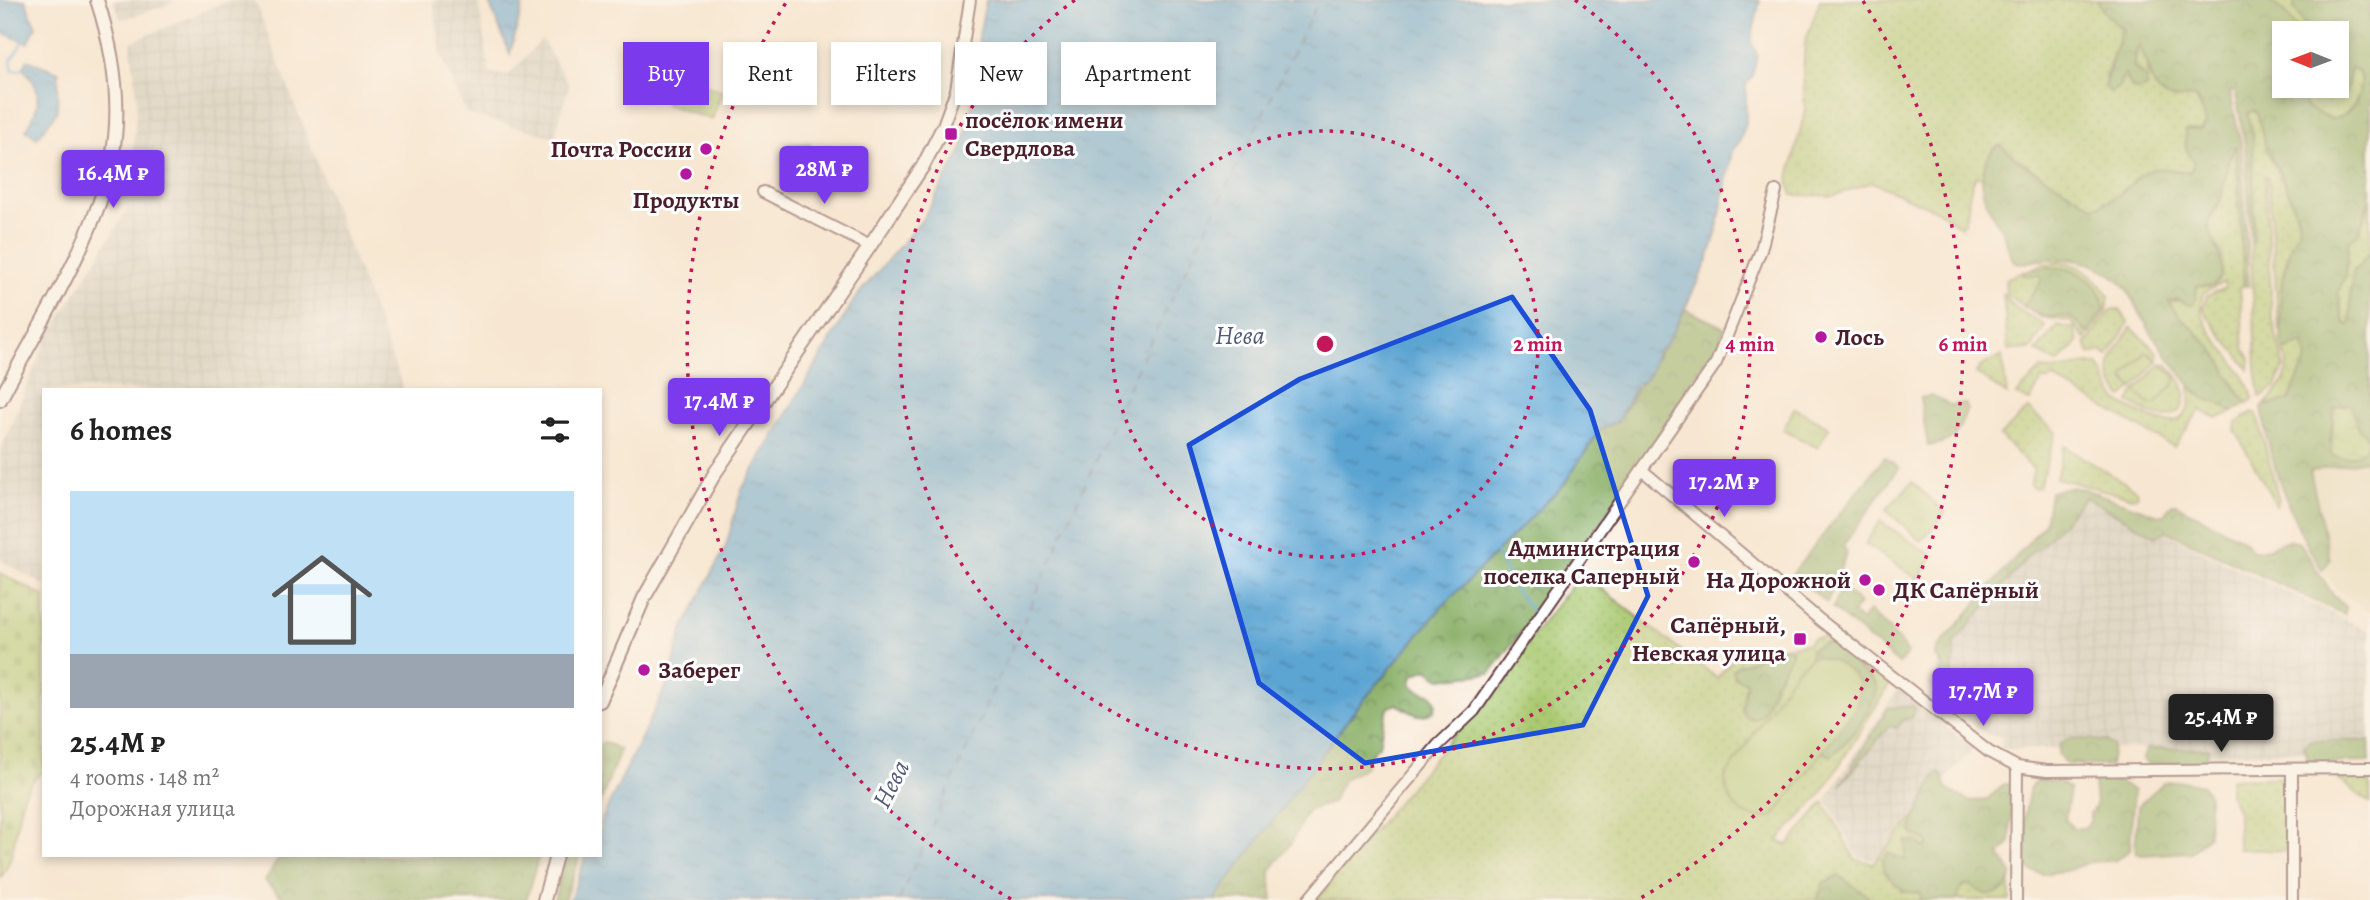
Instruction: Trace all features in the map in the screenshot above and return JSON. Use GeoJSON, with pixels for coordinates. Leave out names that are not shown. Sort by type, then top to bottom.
{"type":"FeatureCollection","features":[{"type":"Feature","properties":{"kind":"street"},"geometry":{"type":"LineString","coordinates":[[0,400],[84,237],[109,171],[115,131],[114,87],[108,38],[97,0]]}},
{"type":"Feature","properties":{"kind":"street"},"geometry":{"type":"LineString","coordinates":[[602,696],[644,598],[715,473],[923,166],[941,131],[956,90],[970,0]]}},
{"type":"Feature","properties":{"kind":"street"},"geometry":{"type":"LineString","coordinates":[[1308,900],[1438,745],[1474,711],[1720,353],[1761,250],[1776,191]]}},
{"type":"Feature","properties":{"kind":"street"},"geometry":{"type":"LineString","coordinates":[[763,192],[870,246]]}},
{"type":"Feature","properties":{"kind":"street"},"geometry":{"type":"LineString","coordinates":[[1642,470],[1832,629],[1995,756],[2017,767],[2060,771],[2370,768]]}},
{"type":"Feature","properties":{"kind":"street"},"geometry":{"type":"LineString","coordinates":[[2016,900],[2017,767]]}},
{"type":"Feature","properties":{"kind":"street"},"geometry":{"type":"LineString","coordinates":[[2292,769],[2292,900]]}},
{"type":"Feature","properties":{"kind":"street"},"geometry":{"type":"LineString","coordinates":[[544,900],[556,857]]}},
{"type":"Feature","properties":{"kind":"highlighted area"},"geometry":{"type":"Polygon","coordinates":[[[1512,297],[1590,410],[1648,596],[1583,725],[1365,763],[1259,683],[1189,445],[1300,379],[1512,297]]]}},
{"type":"Feature","properties":{"kind":"shaded area"},"geometry":{"type":"Polygon","coordinates":[[[113,0],[174,0],[165,6],[121,20],[113,0]]]}},
{"type":"Feature","properties":{"kind":"shaded area"},"geometry":{"type":"Polygon","coordinates":[[[230,0],[255,0],[403,388],[42,388],[42,584],[0,560],[0,452],[44,344],[127,210],[121,192],[132,164],[137,100],[131,42],[230,0]]]}},
{"type":"Feature","properties":{"kind":"shaded area"},"geometry":{"type":"Polygon","coordinates":[[[433,0],[478,0],[490,73],[508,76],[542,39],[569,85],[555,137],[466,114],[441,54],[433,0]]]}},
{"type":"Feature","properties":{"kind":"shaded area"},"geometry":{"type":"Polygon","coordinates":[[[2366,460],[2370,484],[2370,613],[2336,589],[2322,570],[2330,559],[2310,471],[2366,460]]]}},
{"type":"Feature","properties":{"kind":"shaded area"},"geometry":{"type":"Polygon","coordinates":[[[2080,490],[2227,564],[2370,631],[2370,750],[2208,754],[2208,748],[2001,749],[2002,736],[1988,735],[1958,714],[1927,684],[1938,672],[1938,665],[2080,490]]]}},
{"type":"Feature","properties":{"kind":"shaded area"},"geometry":{"type":"Polygon","coordinates":[[[1899,687],[1973,749],[1873,860],[1857,856],[1826,799],[1899,687]]]}},
{"type":"Feature","properties":{"kind":"green space"},"geometry":{"type":"Polygon","coordinates":[[[1820,0],[2097,0],[2103,11],[2122,29],[2105,78],[2118,88],[2125,73],[2146,79],[2134,67],[2139,44],[2144,51],[2148,76],[2165,95],[2196,97],[2207,124],[2201,130],[2185,131],[2186,148],[2194,163],[2190,172],[2166,169],[2153,172],[2094,207],[2013,157],[1987,161],[1982,178],[1977,176],[1973,182],[1967,215],[1961,227],[1938,211],[1872,182],[1833,196],[1792,195],[1788,182],[1805,110],[1805,43],[1820,0]]]}},
{"type":"Feature","properties":{"kind":"green space"},"geometry":{"type":"Polygon","coordinates":[[[2097,0],[2266,0],[2283,10],[2291,21],[2272,21],[2272,98],[2303,98],[2306,108],[2331,119],[2339,117],[2351,108],[2356,102],[2360,87],[2359,72],[2351,68],[2349,78],[2349,21],[2302,21],[2294,7],[2295,0],[2370,0],[2370,199],[2359,233],[2349,241],[2345,276],[2338,292],[2344,323],[2348,325],[2351,323],[2353,272],[2370,252],[2370,484],[2366,460],[2310,471],[2330,560],[2322,570],[2300,531],[2283,491],[2270,450],[2262,407],[2289,400],[2307,359],[2304,343],[2283,350],[2281,342],[2281,290],[2291,244],[2299,230],[2299,221],[2283,178],[2266,148],[2257,113],[2254,110],[2247,114],[2253,138],[2254,242],[2251,244],[2245,145],[2236,94],[2234,91],[2230,92],[2241,144],[2249,286],[2244,286],[2236,147],[2228,165],[2221,198],[2209,222],[2221,262],[2219,279],[2213,286],[2197,286],[2196,299],[2191,306],[2177,299],[2168,301],[2215,352],[2236,390],[2247,403],[2233,412],[2196,392],[2145,323],[2128,290],[2113,276],[2088,263],[2075,260],[2047,259],[2019,264],[2014,262],[1986,202],[1982,187],[1984,170],[1992,151],[2001,145],[2020,162],[2094,207],[2119,196],[2147,171],[2162,168],[2190,172],[2194,163],[2186,148],[2185,130],[2201,130],[2206,124],[2201,104],[2196,97],[2174,99],[2159,92],[2139,45],[2135,51],[2134,67],[2146,79],[2147,87],[2140,91],[2132,88],[2125,74],[2118,88],[2111,92],[2104,87],[2122,29],[2103,11],[2097,0]],[[2346,404],[2334,408],[2330,442],[2345,456],[2361,453],[2361,432],[2346,404]]]}},
{"type":"Feature","properties":{"kind":"green space"},"geometry":{"type":"Polygon","coordinates":[[[2266,0],[2295,0],[2294,7],[2302,21],[2291,21],[2283,10],[2266,0]]]}},
{"type":"Feature","properties":{"kind":"green space"},"geometry":{"type":"Polygon","coordinates":[[[2351,67],[2359,71],[2360,87],[2356,102],[2346,113],[2331,119],[2306,108],[2303,98],[2349,98],[2351,67]]]}},
{"type":"Feature","properties":{"kind":"green space"},"geometry":{"type":"Polygon","coordinates":[[[709,87],[722,91],[712,120],[668,105],[709,105],[709,87]]]}},
{"type":"Feature","properties":{"kind":"green space"},"geometry":{"type":"Polygon","coordinates":[[[2254,110],[2261,123],[2270,158],[2295,208],[2299,230],[2283,275],[2279,330],[2268,178],[2265,176],[2272,316],[2284,368],[2276,386],[2260,397],[2256,368],[2251,244],[2254,242],[2253,138],[2247,114],[2254,110]]]}},
{"type":"Feature","properties":{"kind":"green space"},"geometry":{"type":"Polygon","coordinates":[[[810,143],[813,183],[791,184],[788,145],[810,143]]]}},
{"type":"Feature","properties":{"kind":"green space"},"geometry":{"type":"Polygon","coordinates":[[[2236,146],[2244,286],[2240,287],[2244,348],[2250,358],[2249,370],[2203,307],[2207,296],[2225,288],[2224,282],[2203,294],[2201,307],[2204,320],[2212,333],[2249,385],[2253,399],[2246,404],[2210,346],[2188,328],[2168,301],[2180,301],[2196,294],[2197,286],[2209,287],[2220,276],[2222,255],[2209,232],[2209,223],[2221,200],[2229,161],[2236,146]]]}},
{"type":"Feature","properties":{"kind":"green space"},"geometry":{"type":"Polygon","coordinates":[[[2370,199],[2370,252],[2353,276],[2351,324],[2348,325],[2344,323],[2338,293],[2345,276],[2349,241],[2370,199]]]}},
{"type":"Feature","properties":{"kind":"green space"},"geometry":{"type":"Polygon","coordinates":[[[2061,262],[2077,266],[2089,273],[2109,296],[2106,312],[2085,339],[2070,321],[2040,317],[2006,294],[2005,279],[2043,264],[2061,262]]]}},
{"type":"Feature","properties":{"kind":"green space"},"geometry":{"type":"Polygon","coordinates":[[[2048,267],[2077,272],[2098,290],[2104,310],[2087,332],[2069,316],[2043,317],[2023,307],[2041,281],[2041,275],[2023,275],[2023,271],[2048,267]]]}},
{"type":"Feature","properties":{"kind":"green space"},"geometry":{"type":"Polygon","coordinates":[[[2003,294],[2012,305],[2045,326],[2031,349],[2008,350],[2003,294]]]}},
{"type":"Feature","properties":{"kind":"green space"},"geometry":{"type":"Polygon","coordinates":[[[1685,309],[1725,328],[1711,361],[1703,363],[1602,522],[1490,673],[1441,679],[1427,669],[1413,675],[1411,684],[1417,690],[1432,695],[1436,703],[1434,711],[1419,715],[1397,704],[1389,707],[1379,746],[1373,750],[1367,766],[1343,780],[1332,803],[1308,810],[1291,843],[1270,871],[1273,900],[1214,900],[1352,714],[1440,608],[1564,484],[1600,430],[1618,421],[1685,309]]]}},
{"type":"Feature","properties":{"kind":"green space"},"geometry":{"type":"Polygon","coordinates":[[[2112,309],[2120,309],[2128,323],[2108,356],[2101,351],[2090,354],[2086,344],[2112,309]]]}},
{"type":"Feature","properties":{"kind":"green space"},"geometry":{"type":"Polygon","coordinates":[[[2058,325],[2074,329],[2079,341],[2058,363],[2036,351],[2058,325]]]}},
{"type":"Feature","properties":{"kind":"green space"},"geometry":{"type":"Polygon","coordinates":[[[2131,327],[2158,353],[2158,361],[2149,352],[2124,380],[2133,388],[2122,397],[2111,378],[2111,361],[2131,327]]]}},
{"type":"Feature","properties":{"kind":"green space"},"geometry":{"type":"Polygon","coordinates":[[[2296,343],[2304,343],[2307,359],[2289,400],[2282,404],[2265,404],[2277,392],[2287,373],[2283,350],[2291,349],[2296,343]]]}},
{"type":"Feature","properties":{"kind":"green space"},"geometry":{"type":"Polygon","coordinates":[[[2146,352],[2158,361],[2133,388],[2124,377],[2146,352]]]}},
{"type":"Feature","properties":{"kind":"green space"},"geometry":{"type":"Polygon","coordinates":[[[2002,356],[2007,395],[1976,373],[1981,366],[2002,356]]]}},
{"type":"Feature","properties":{"kind":"green space"},"geometry":{"type":"Polygon","coordinates":[[[2166,363],[2183,386],[2185,397],[2180,411],[2160,417],[2129,402],[2135,391],[2149,404],[2156,404],[2174,384],[2175,377],[2161,364],[2166,363]]]}},
{"type":"Feature","properties":{"kind":"green space"},"geometry":{"type":"Polygon","coordinates":[[[2161,364],[2175,377],[2174,384],[2155,404],[2149,404],[2135,391],[2161,364]]]}},
{"type":"Feature","properties":{"kind":"green space"},"geometry":{"type":"Polygon","coordinates":[[[2098,365],[2118,401],[2151,418],[2170,422],[2184,415],[2188,408],[2190,384],[2233,412],[2217,418],[2200,410],[2174,447],[2051,377],[2049,381],[2042,379],[2030,401],[2016,395],[2041,369],[2098,365]]]}},
{"type":"Feature","properties":{"kind":"green space"},"geometry":{"type":"Polygon","coordinates":[[[1932,395],[1950,405],[1966,404],[1967,409],[1951,439],[1928,446],[1920,398],[1932,395]]]}},
{"type":"Feature","properties":{"kind":"green space"},"geometry":{"type":"Polygon","coordinates":[[[2350,404],[2358,427],[2369,440],[2364,450],[2354,456],[2336,457],[2331,455],[2334,408],[2350,404]]]}},
{"type":"Feature","properties":{"kind":"green space"},"geometry":{"type":"Polygon","coordinates":[[[1794,408],[1829,427],[1818,448],[1783,430],[1794,408]]]}},
{"type":"Feature","properties":{"kind":"green space"},"geometry":{"type":"Polygon","coordinates":[[[2028,409],[2056,432],[2039,487],[2034,488],[2030,485],[2034,470],[2000,436],[2028,409]]]}},
{"type":"Feature","properties":{"kind":"green space"},"geometry":{"type":"Polygon","coordinates":[[[2253,412],[2257,414],[2279,500],[2276,505],[2235,430],[2236,423],[2253,412]]]}},
{"type":"Feature","properties":{"kind":"green space"},"geometry":{"type":"Polygon","coordinates":[[[2064,446],[2137,490],[2138,496],[2131,497],[2056,478],[2064,446]]]}},
{"type":"Feature","properties":{"kind":"green space"},"geometry":{"type":"Polygon","coordinates":[[[1885,457],[1899,468],[1843,546],[1847,552],[1827,603],[1792,574],[1885,457]]]}},
{"type":"Feature","properties":{"kind":"green space"},"geometry":{"type":"Polygon","coordinates":[[[1912,482],[1946,513],[1921,541],[1886,510],[1912,482]]]}},
{"type":"Feature","properties":{"kind":"green space"},"geometry":{"type":"Polygon","coordinates":[[[2068,487],[2084,489],[2159,515],[2164,515],[2172,504],[2176,504],[2245,541],[2252,551],[2261,551],[2287,540],[2300,543],[2333,595],[2345,607],[2345,615],[2166,531],[2156,536],[2085,497],[2041,547],[2032,552],[1954,643],[1953,674],[1966,695],[1963,702],[1943,693],[1937,682],[1943,667],[1936,657],[1937,649],[2045,523],[2050,492],[2068,487]]]}},
{"type":"Feature","properties":{"kind":"green space"},"geometry":{"type":"Polygon","coordinates":[[[1880,521],[1933,556],[1918,579],[1865,544],[1880,521]]]}},
{"type":"Feature","properties":{"kind":"green space"},"geometry":{"type":"Polygon","coordinates":[[[0,573],[42,595],[42,773],[25,793],[8,866],[0,878],[0,573]]]}},
{"type":"Feature","properties":{"kind":"green space"},"geometry":{"type":"Polygon","coordinates":[[[1581,573],[1717,678],[1744,646],[1757,654],[1764,649],[1806,644],[1813,638],[1834,636],[1891,682],[1820,796],[1777,841],[1788,845],[1824,802],[1855,859],[1873,863],[1923,807],[2010,876],[2010,900],[1316,900],[1492,689],[1581,573]]]}},
{"type":"Feature","properties":{"kind":"green space"},"geometry":{"type":"Polygon","coordinates":[[[1842,588],[1860,604],[1853,613],[1861,621],[1869,611],[1893,633],[1908,653],[1899,664],[1832,608],[1842,588]]]}},
{"type":"Feature","properties":{"kind":"green space"},"geometry":{"type":"Polygon","coordinates":[[[1823,643],[1841,647],[1877,686],[1866,715],[1831,756],[1820,750],[1810,653],[1811,649],[1823,643]]]}},
{"type":"Feature","properties":{"kind":"green space"},"geometry":{"type":"Polygon","coordinates":[[[1784,648],[1792,650],[1792,654],[1781,671],[1762,715],[1753,719],[1746,717],[1742,710],[1746,682],[1735,678],[1733,671],[1738,665],[1784,648]]]}},
{"type":"Feature","properties":{"kind":"green space"},"geometry":{"type":"Polygon","coordinates":[[[1813,656],[1834,661],[1855,678],[1860,684],[1857,706],[1773,817],[1746,814],[1733,804],[1725,777],[1796,670],[1813,656]]]}},
{"type":"Feature","properties":{"kind":"green space"},"geometry":{"type":"Polygon","coordinates":[[[1913,706],[1915,710],[1912,717],[1904,719],[1897,728],[1889,726],[1840,786],[1888,708],[1913,706]]]}},
{"type":"Feature","properties":{"kind":"green space"},"geometry":{"type":"Polygon","coordinates":[[[2070,738],[2106,741],[2113,746],[2110,766],[2066,764],[2058,754],[2059,745],[2070,738]]]}},
{"type":"Feature","properties":{"kind":"green space"},"geometry":{"type":"Polygon","coordinates":[[[2311,740],[2369,741],[2370,762],[2319,763],[2308,760],[2304,746],[2311,740]]]}},
{"type":"Feature","properties":{"kind":"green space"},"geometry":{"type":"Polygon","coordinates":[[[605,742],[620,750],[602,798],[602,743],[605,742]]]}},
{"type":"Feature","properties":{"kind":"green space"},"geometry":{"type":"Polygon","coordinates":[[[2208,748],[2207,761],[2203,764],[2147,764],[2143,759],[2146,749],[2208,748]]]}},
{"type":"Feature","properties":{"kind":"green space"},"geometry":{"type":"Polygon","coordinates":[[[1936,774],[1942,774],[1946,789],[1969,801],[1986,800],[2005,784],[2013,785],[2010,844],[1999,855],[2013,874],[2006,889],[1987,894],[1969,884],[1962,887],[1957,900],[1921,900],[1920,893],[1904,892],[1883,871],[1883,859],[1889,853],[1905,860],[1906,841],[1915,841],[1925,848],[1928,846],[1927,841],[1911,833],[1912,825],[1936,774]]]}},
{"type":"Feature","properties":{"kind":"green space"},"geometry":{"type":"Polygon","coordinates":[[[2370,775],[2370,803],[2338,779],[2338,776],[2370,775]]]}},
{"type":"Feature","properties":{"kind":"green space"},"geometry":{"type":"Polygon","coordinates":[[[2286,777],[2286,851],[2238,849],[2238,811],[2230,795],[2231,779],[2286,777]]]}},
{"type":"Feature","properties":{"kind":"green space"},"geometry":{"type":"Polygon","coordinates":[[[2098,778],[2120,782],[2134,791],[2130,850],[2114,861],[2089,862],[2069,870],[2043,874],[2031,871],[2024,861],[2027,837],[2024,818],[2030,787],[2037,780],[2059,782],[2070,789],[2065,820],[2074,828],[2084,828],[2090,822],[2090,813],[2096,806],[2094,780],[2098,778]]]}},
{"type":"Feature","properties":{"kind":"green space"},"geometry":{"type":"Polygon","coordinates":[[[2183,781],[2202,785],[2209,795],[2208,836],[2192,852],[2141,855],[2135,851],[2138,806],[2163,783],[2183,781]]]}},
{"type":"Feature","properties":{"kind":"green space"},"geometry":{"type":"Polygon","coordinates":[[[279,857],[539,857],[526,900],[285,900],[265,881],[279,857]]]}},
{"type":"Feature","properties":{"kind":"green space"},"geometry":{"type":"Polygon","coordinates":[[[570,857],[580,857],[564,900],[554,900],[564,866],[570,857]]]}},
{"type":"Feature","properties":{"kind":"green space"},"geometry":{"type":"Polygon","coordinates":[[[1839,876],[1874,900],[1817,900],[1824,882],[1839,876]]]}},
{"type":"Feature","properties":{"kind":"water"},"geometry":{"type":"Polygon","coordinates":[[[0,0],[25,0],[36,27],[28,43],[0,32],[0,0]]]}},
{"type":"Feature","properties":{"kind":"water"},"geometry":{"type":"Polygon","coordinates":[[[488,0],[524,0],[510,54],[488,0]]]}},
{"type":"Feature","properties":{"kind":"water","name":"Нева"},"geometry":{"type":"Polygon","coordinates":[[[986,0],[1760,0],[1751,42],[1757,55],[1752,77],[1746,85],[1746,124],[1740,141],[1732,151],[1717,231],[1708,260],[1676,327],[1664,347],[1657,352],[1649,375],[1637,384],[1618,421],[1600,430],[1564,484],[1441,608],[1352,714],[1214,900],[570,900],[586,857],[602,857],[602,819],[669,680],[682,631],[726,546],[741,491],[856,297],[922,220],[962,150],[972,105],[1047,105],[1047,42],[978,42],[986,0]]]}},
{"type":"Feature","properties":{"kind":"water"},"geometry":{"type":"Polygon","coordinates":[[[27,60],[59,72],[57,112],[37,138],[26,130],[38,98],[34,83],[23,69],[27,60]]]}},
{"type":"Feature","properties":{"kind":"waterway"},"geometry":{"type":"LineString","coordinates":[[23,41],[11,61],[13,71],[23,69]]}},
{"type":"Feature","properties":{"kind":"waterway"},"geometry":{"type":"LineString","coordinates":[[1496,552],[1517,593],[1536,615]]}},
{"type":"Feature","properties":{"kind":"ferry route"},"geometry":{"type":"LineString","coordinates":[[899,900],[1134,375],[1319,0]]}},
{"type":"Feature","properties":{"kind":"place","name":"посёлок имени Свердлова"},"geometry":{"type":"Point","coordinates":[951,134]}},
{"type":"Feature","properties":{"kind":"place","name":"Почта России"},"geometry":{"type":"Point","coordinates":[706,149]}},
{"type":"Feature","properties":{"kind":"place","name":"Продукты"},"geometry":{"type":"Point","coordinates":[686,174]}},
{"type":"Feature","properties":{"kind":"place","name":"Лось"},"geometry":{"type":"Point","coordinates":[1821,337]}},
{"type":"Feature","properties":{"kind":"place","name":"Администрация поселка Саперный"},"geometry":{"type":"Point","coordinates":[1694,562]}},
{"type":"Feature","properties":{"kind":"place","name":"На Дорожной"},"geometry":{"type":"Point","coordinates":[1865,580]}},
{"type":"Feature","properties":{"kind":"place","name":"ДК Сапёрный"},"geometry":{"type":"Point","coordinates":[1879,590]}},
{"type":"Feature","properties":{"kind":"place","name":"Сапёрный, Невская улица"},"geometry":{"type":"Point","coordinates":[1800,639]}},
{"type":"Feature","properties":{"kind":"place","name":"Заберег"},"geometry":{"type":"Point","coordinates":[644,670]}}]}
